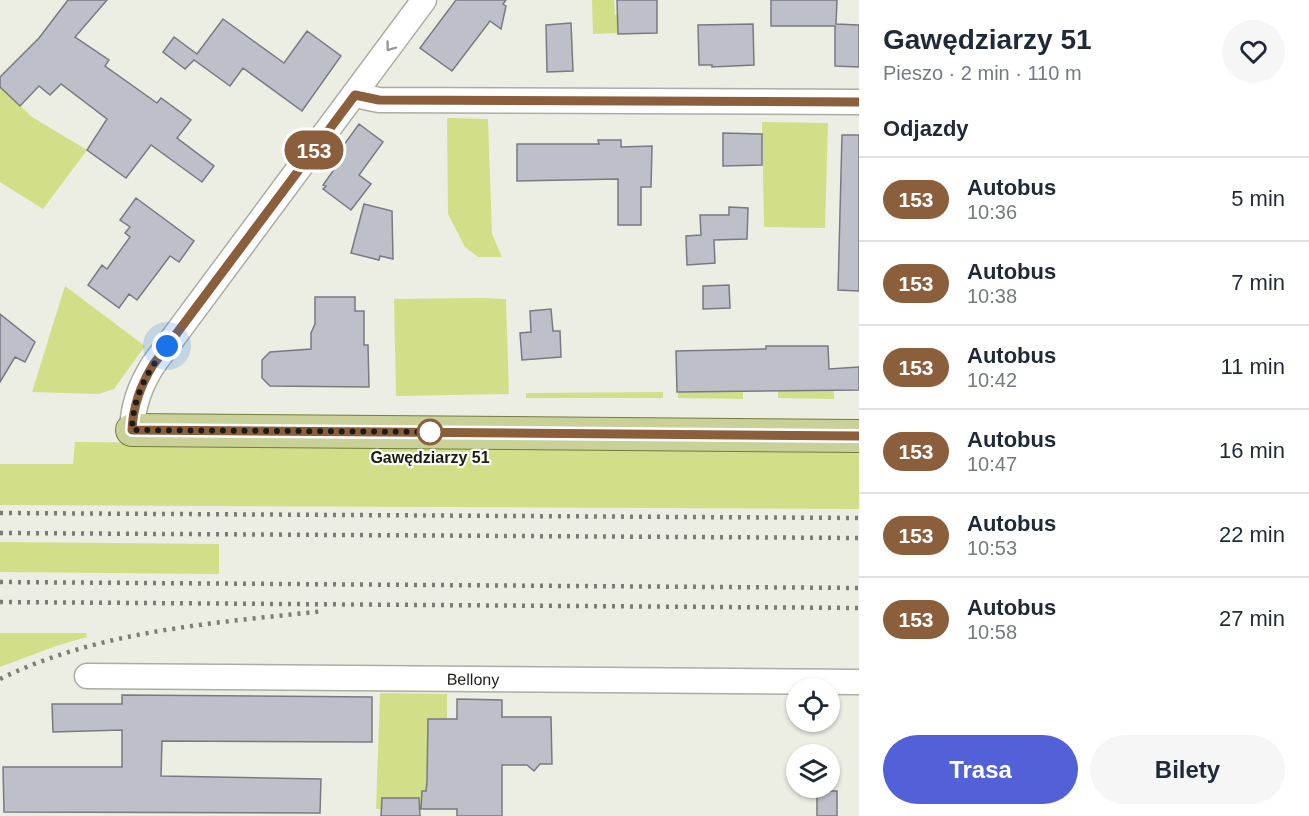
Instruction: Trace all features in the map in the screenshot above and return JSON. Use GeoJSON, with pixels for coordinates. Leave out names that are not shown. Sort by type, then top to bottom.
{"type":"FeatureCollection","features":[{"type":"Feature","properties":{"kind":"main road"},"geometry":{"type":"LineString","coordinates":[[132,430],[859,436]]}},
{"type":"Feature","properties":{"kind":"street"},"geometry":{"type":"LineString","coordinates":[[132,430],[132,417],[139,390],[153,365],[424,0]]}},
{"type":"Feature","properties":{"kind":"street"},"geometry":{"type":"LineString","coordinates":[[355,95],[379,100],[859,102]]}},
{"type":"Feature","properties":{"kind":"street","name":"Bellony"},"geometry":{"type":"LineString","coordinates":[[87,676],[859,682]]}},
{"type":"Feature","properties":{"kind":"green space"},"geometry":{"type":"Polygon","coordinates":[[[592,0],[614,0],[618,33],[593,34],[592,0]]]}},
{"type":"Feature","properties":{"kind":"green space"},"geometry":{"type":"Polygon","coordinates":[[[0,87],[32,117],[87,150],[43,209],[0,182],[0,87]]]}},
{"type":"Feature","properties":{"kind":"green space"},"geometry":{"type":"Polygon","coordinates":[[[447,118],[488,119],[492,234],[502,257],[478,257],[465,247],[448,214],[447,118]]]}},
{"type":"Feature","properties":{"kind":"green space"},"geometry":{"type":"Polygon","coordinates":[[[762,122],[828,123],[825,228],[764,227],[762,122]]]}},
{"type":"Feature","properties":{"kind":"green space"},"geometry":{"type":"Polygon","coordinates":[[[65,286],[145,346],[114,389],[98,394],[32,392],[65,286]]]}},
{"type":"Feature","properties":{"kind":"green space"},"geometry":{"type":"Polygon","coordinates":[[[394,299],[506,299],[509,394],[396,396],[394,299]]]}},
{"type":"Feature","properties":{"kind":"green space"},"geometry":{"type":"Polygon","coordinates":[[[834,390],[834,399],[778,398],[778,391],[834,390]]]}},
{"type":"Feature","properties":{"kind":"green space"},"geometry":{"type":"Polygon","coordinates":[[[743,391],[743,399],[678,398],[678,392],[743,391]]]}},
{"type":"Feature","properties":{"kind":"green space"},"geometry":{"type":"Polygon","coordinates":[[[663,392],[663,398],[526,398],[526,393],[663,392]]]}},
{"type":"Feature","properties":{"kind":"green space"},"geometry":{"type":"Polygon","coordinates":[[[75,442],[859,448],[859,509],[0,505],[0,464],[73,464],[75,442]]]}},
{"type":"Feature","properties":{"kind":"green space"},"geometry":{"type":"Polygon","coordinates":[[[0,542],[219,544],[219,574],[0,572],[0,542]]]}},
{"type":"Feature","properties":{"kind":"green space"},"geometry":{"type":"Polygon","coordinates":[[[0,633],[86,633],[87,637],[0,667],[0,633]]]}},
{"type":"Feature","properties":{"kind":"green space"},"geometry":{"type":"Polygon","coordinates":[[[380,693],[447,694],[447,809],[376,809],[380,693]]]}},
{"type":"Feature","properties":{"kind":"building"},"geometry":{"type":"Polygon","coordinates":[[[68,0],[107,0],[75,37],[109,60],[105,66],[157,103],[161,98],[191,120],[177,138],[214,166],[202,182],[151,145],[126,178],[87,150],[107,119],[61,84],[50,95],[39,86],[20,106],[0,87],[0,77],[39,38],[68,0]]]}},
{"type":"Feature","properties":{"kind":"building"},"geometry":{"type":"Polygon","coordinates":[[[456,0],[506,0],[503,4],[506,6],[501,29],[490,21],[452,71],[420,48],[456,0]]]}},
{"type":"Feature","properties":{"kind":"building"},"geometry":{"type":"Polygon","coordinates":[[[617,0],[657,0],[657,33],[618,34],[617,0]]]}},
{"type":"Feature","properties":{"kind":"building"},"geometry":{"type":"Polygon","coordinates":[[[771,0],[837,0],[836,24],[859,25],[859,67],[835,66],[835,26],[771,26],[771,0]]]}},
{"type":"Feature","properties":{"kind":"building"},"geometry":{"type":"Polygon","coordinates":[[[223,19],[284,63],[307,31],[341,56],[302,111],[243,68],[230,86],[194,60],[185,69],[163,52],[174,37],[197,54],[223,19]]]}},
{"type":"Feature","properties":{"kind":"building"},"geometry":{"type":"Polygon","coordinates":[[[571,23],[573,71],[547,72],[546,25],[571,23]]]}},
{"type":"Feature","properties":{"kind":"building"},"geometry":{"type":"Polygon","coordinates":[[[753,24],[754,65],[712,67],[712,65],[699,65],[698,25],[753,24]]]}},
{"type":"Feature","properties":{"kind":"building"},"geometry":{"type":"Polygon","coordinates":[[[359,124],[383,142],[359,175],[371,184],[351,210],[323,189],[326,186],[323,185],[343,157],[338,153],[359,124]]]}},
{"type":"Feature","properties":{"kind":"building"},"geometry":{"type":"Polygon","coordinates":[[[723,133],[762,134],[762,165],[723,166],[723,133]]]}},
{"type":"Feature","properties":{"kind":"building"},"geometry":{"type":"Polygon","coordinates":[[[842,135],[859,135],[859,291],[838,290],[842,135]]]}},
{"type":"Feature","properties":{"kind":"building"},"geometry":{"type":"Polygon","coordinates":[[[598,140],[621,140],[621,147],[652,146],[651,187],[641,187],[641,225],[618,225],[618,179],[517,181],[517,144],[599,144],[598,140]]]}},
{"type":"Feature","properties":{"kind":"building"},"geometry":{"type":"Polygon","coordinates":[[[136,198],[194,241],[179,262],[170,256],[137,300],[129,294],[119,308],[88,285],[102,265],[107,269],[130,237],[125,233],[130,227],[120,220],[136,198]]]}},
{"type":"Feature","properties":{"kind":"building"},"geometry":{"type":"Polygon","coordinates":[[[364,204],[392,211],[393,259],[380,256],[379,260],[351,253],[364,204]]]}},
{"type":"Feature","properties":{"kind":"building"},"geometry":{"type":"Polygon","coordinates":[[[729,207],[748,208],[747,239],[714,240],[715,263],[687,265],[686,236],[701,235],[700,215],[729,215],[729,207]]]}},
{"type":"Feature","properties":{"kind":"building"},"geometry":{"type":"Polygon","coordinates":[[[729,285],[730,308],[703,309],[703,286],[729,285]]]}},
{"type":"Feature","properties":{"kind":"building"},"geometry":{"type":"Polygon","coordinates":[[[315,297],[355,297],[355,311],[364,311],[364,345],[368,345],[369,387],[270,386],[262,378],[262,360],[270,352],[311,349],[311,333],[315,324],[315,297]]]}},
{"type":"Feature","properties":{"kind":"building"},"geometry":{"type":"Polygon","coordinates":[[[551,309],[553,331],[560,331],[561,357],[522,360],[520,333],[531,332],[530,311],[551,309]]]}},
{"type":"Feature","properties":{"kind":"building"},"geometry":{"type":"Polygon","coordinates":[[[0,314],[35,342],[25,362],[15,357],[0,382],[0,314]]]}},
{"type":"Feature","properties":{"kind":"building"},"geometry":{"type":"Polygon","coordinates":[[[766,346],[828,346],[829,369],[859,367],[859,390],[677,392],[676,351],[766,349],[766,346]]]}},
{"type":"Feature","properties":{"kind":"building"},"geometry":{"type":"Polygon","coordinates":[[[122,695],[372,697],[372,742],[162,741],[161,776],[321,779],[320,813],[4,812],[3,767],[122,767],[122,730],[53,732],[52,704],[122,704],[122,695]]]}},
{"type":"Feature","properties":{"kind":"building"},"geometry":{"type":"Polygon","coordinates":[[[457,699],[502,700],[502,717],[551,717],[552,764],[540,764],[534,771],[527,765],[502,765],[502,816],[457,816],[457,809],[421,809],[422,791],[426,791],[427,782],[428,719],[457,719],[457,699]]]}},
{"type":"Feature","properties":{"kind":"building"},"geometry":{"type":"Polygon","coordinates":[[[382,798],[419,798],[420,816],[381,816],[382,798]]]}},
{"type":"Feature","properties":{"kind":"building"},"geometry":{"type":"Polygon","coordinates":[[[817,798],[837,798],[837,816],[817,816],[817,798]]]}},
{"type":"Feature","properties":{"kind":"railway"},"geometry":{"type":"LineString","coordinates":[[0,513],[859,518]]}},
{"type":"Feature","properties":{"kind":"railway"},"geometry":{"type":"LineString","coordinates":[[0,533],[859,538]]}},
{"type":"Feature","properties":{"kind":"railway"},"geometry":{"type":"LineString","coordinates":[[0,582],[859,588]]}},
{"type":"Feature","properties":{"kind":"railway"},"geometry":{"type":"LineString","coordinates":[[0,602],[859,608]]}},
{"type":"Feature","properties":{"kind":"railway"},"geometry":{"type":"LineString","coordinates":[[0,679],[77,649],[118,639],[200,625],[324,611]]}},
{"type":"Feature","properties":{"kind":"bus line","name":"153"},"geometry":{"type":"LineString","coordinates":[[859,102],[379,100],[355,95],[153,365],[139,390],[132,417],[132,430],[859,436]]}},
{"type":"Feature","properties":{"kind":"place","name":"Gawędziarzy 51"},"geometry":{"type":"Point","coordinates":[430,432]}},
{"type":"Feature","properties":{"kind":"route"},"geometry":{"type":"LineString","coordinates":[[167,346],[139,390],[132,417],[132,430],[430,432]]}}]}
